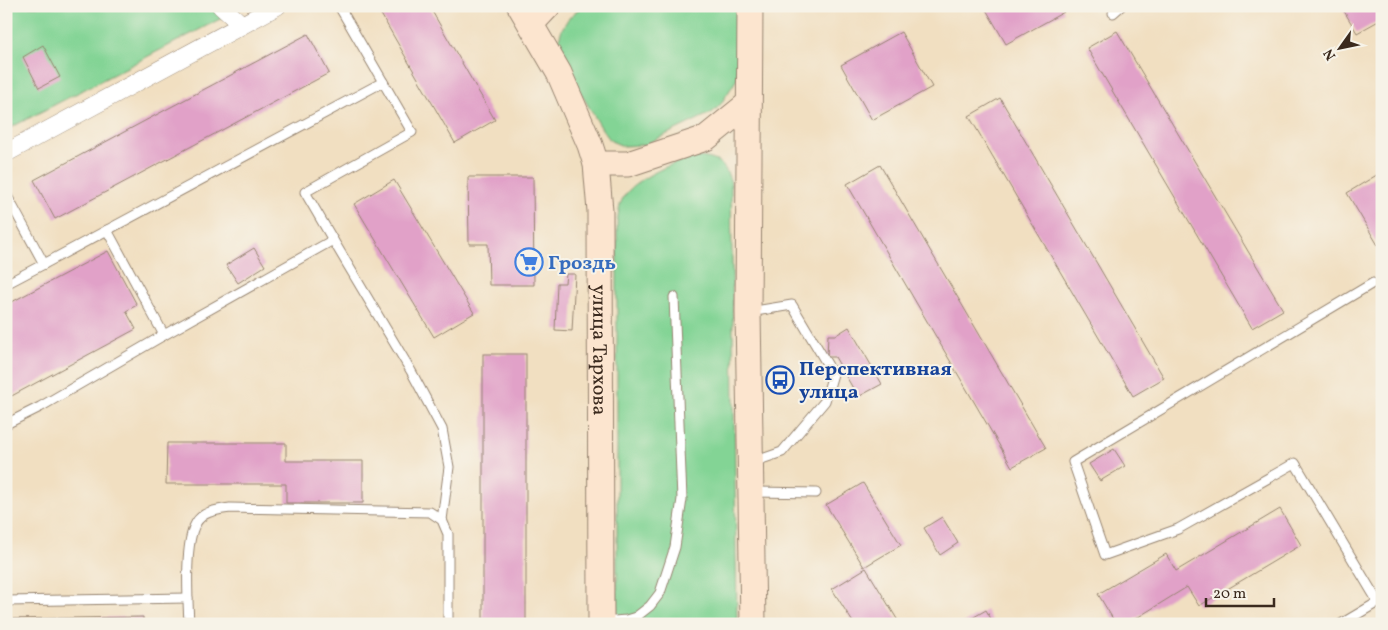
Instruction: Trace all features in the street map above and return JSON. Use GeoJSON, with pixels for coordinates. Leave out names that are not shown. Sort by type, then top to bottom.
{"type":"FeatureCollection","features":[{"type":"Feature","properties":{"kind":"main road"},"geometry":{"type":"LineString","coordinates":[[525,15],[548,6]]}},
{"type":"Feature","properties":{"kind":"main road"},"geometry":{"type":"LineString","coordinates":[[750,6],[748,312],[753,624]]}},
{"type":"Feature","properties":{"kind":"main road","name":"улица Тархова"},"geometry":{"type":"LineString","coordinates":[[525,15],[559,72],[590,145],[596,164],[600,211],[601,623]]}},
{"type":"Feature","properties":{"kind":"main road"},"geometry":{"type":"LineString","coordinates":[[596,164],[628,164],[706,138],[748,104]]}},
{"type":"Feature","properties":{"kind":"street"},"geometry":{"type":"LineString","coordinates":[[220,6],[242,25]]}},
{"type":"Feature","properties":{"kind":"street"},"geometry":{"type":"LineString","coordinates":[[6,153],[277,6]]}},
{"type":"Feature","properties":{"kind":"lane"},"geometry":{"type":"LineString","coordinates":[[339,6],[412,132],[305,192],[411,371],[442,429],[449,467],[442,520],[448,534],[448,624]]}},
{"type":"Feature","properties":{"kind":"lane"},"geometry":{"type":"LineString","coordinates":[[1113,13],[1121,6]]}},
{"type":"Feature","properties":{"kind":"lane"},"geometry":{"type":"LineString","coordinates":[[6,284],[383,82]]}},
{"type":"Feature","properties":{"kind":"lane"},"geometry":{"type":"LineString","coordinates":[[6,194],[44,264]]}},
{"type":"Feature","properties":{"kind":"lane"},"geometry":{"type":"LineString","coordinates":[[107,230],[164,335]]}},
{"type":"Feature","properties":{"kind":"lane"},"geometry":{"type":"LineString","coordinates":[[6,424],[40,407],[333,240]]}},
{"type":"Feature","properties":{"kind":"lane"},"geometry":{"type":"LineString","coordinates":[[1341,624],[1378,602],[1295,463],[1178,529],[1105,555],[1073,462],[1373,283]]}},
{"type":"Feature","properties":{"kind":"lane"},"geometry":{"type":"LineString","coordinates":[[601,623],[636,617],[650,606],[660,593],[675,547],[682,499],[674,298]]}},
{"type":"Feature","properties":{"kind":"lane"},"geometry":{"type":"LineString","coordinates":[[748,312],[792,305],[833,374],[825,401],[782,452],[750,463]]}},
{"type":"Feature","properties":{"kind":"lane"},"geometry":{"type":"LineString","coordinates":[[750,492],[816,492]]}},
{"type":"Feature","properties":{"kind":"lane"},"geometry":{"type":"LineString","coordinates":[[189,624],[189,544],[196,523],[209,512],[230,508],[430,512],[442,520]]}},
{"type":"Feature","properties":{"kind":"lane"},"geometry":{"type":"LineString","coordinates":[[6,602],[188,598]]}},
{"type":"Feature","properties":{"kind":"green space"},"geometry":{"type":"Polygon","coordinates":[[[6,6],[245,6],[6,130],[6,6]]]}},
{"type":"Feature","properties":{"kind":"green space"},"geometry":{"type":"Polygon","coordinates":[[[582,6],[739,6],[737,79],[720,105],[713,112],[644,145],[623,146],[611,141],[560,58],[559,39],[562,29],[568,19],[582,6]]]}},
{"type":"Feature","properties":{"kind":"green space"},"geometry":{"type":"Polygon","coordinates":[[[699,157],[720,163],[731,183],[737,624],[617,624],[617,221],[623,198],[639,182],[670,165],[699,157]]]}},
{"type":"Feature","properties":{"kind":"building"},"geometry":{"type":"Polygon","coordinates":[[[382,6],[429,6],[495,120],[455,143],[378,9],[382,6]]]}},
{"type":"Feature","properties":{"kind":"building"},"geometry":{"type":"Polygon","coordinates":[[[984,6],[1061,6],[1064,12],[1006,44],[984,6]]]}},
{"type":"Feature","properties":{"kind":"building"},"geometry":{"type":"Polygon","coordinates":[[[1341,6],[1382,6],[1382,19],[1357,33],[1341,6]]]}},
{"type":"Feature","properties":{"kind":"building"},"geometry":{"type":"Polygon","coordinates":[[[1117,31],[1283,310],[1252,328],[1087,48],[1117,31]]]}},
{"type":"Feature","properties":{"kind":"building"},"geometry":{"type":"Polygon","coordinates":[[[901,32],[932,87],[872,120],[841,65],[901,32]]]}},
{"type":"Feature","properties":{"kind":"building"},"geometry":{"type":"Polygon","coordinates":[[[308,34],[329,73],[55,219],[34,180],[308,34]]]}},
{"type":"Feature","properties":{"kind":"building"},"geometry":{"type":"Polygon","coordinates":[[[43,45],[60,77],[39,88],[23,57],[43,45]]]}},
{"type":"Feature","properties":{"kind":"building"},"geometry":{"type":"Polygon","coordinates":[[[1000,98],[1164,378],[1133,396],[969,116],[1000,98]]]}},
{"type":"Feature","properties":{"kind":"building"},"geometry":{"type":"Polygon","coordinates":[[[880,165],[1046,448],[1012,467],[847,184],[880,165]]]}},
{"type":"Feature","properties":{"kind":"building"},"geometry":{"type":"Polygon","coordinates":[[[1380,173],[1382,176],[1382,252],[1347,193],[1380,173]]]}},
{"type":"Feature","properties":{"kind":"building"},"geometry":{"type":"Polygon","coordinates":[[[468,177],[533,177],[534,285],[489,285],[488,244],[469,244],[468,177]]]}},
{"type":"Feature","properties":{"kind":"building"},"geometry":{"type":"Polygon","coordinates":[[[394,180],[474,313],[434,337],[354,204],[394,180]]]}},
{"type":"Feature","properties":{"kind":"building"},"geometry":{"type":"Polygon","coordinates":[[[254,248],[265,266],[238,283],[226,265],[254,248]]]}},
{"type":"Feature","properties":{"kind":"building"},"geometry":{"type":"Polygon","coordinates":[[[108,251],[137,305],[126,311],[136,329],[6,399],[6,305],[108,251]]]}},
{"type":"Feature","properties":{"kind":"building"},"geometry":{"type":"Polygon","coordinates":[[[566,274],[575,274],[572,331],[555,330],[557,283],[565,283],[566,274]]]}},
{"type":"Feature","properties":{"kind":"building"},"geometry":{"type":"Polygon","coordinates":[[[849,327],[882,384],[858,397],[835,357],[827,357],[828,335],[836,335],[849,327]]]}},
{"type":"Feature","properties":{"kind":"building"},"geometry":{"type":"Polygon","coordinates":[[[483,354],[526,354],[526,624],[483,624],[483,354]]]}},
{"type":"Feature","properties":{"kind":"building"},"geometry":{"type":"Polygon","coordinates":[[[167,443],[286,443],[286,461],[363,461],[363,503],[286,503],[286,484],[166,484],[167,443]]]}},
{"type":"Feature","properties":{"kind":"building"},"geometry":{"type":"Polygon","coordinates":[[[1114,449],[1125,466],[1100,481],[1089,464],[1114,449]]]}},
{"type":"Feature","properties":{"kind":"building"},"geometry":{"type":"Polygon","coordinates":[[[863,483],[901,545],[864,567],[826,505],[863,483]]]}},
{"type":"Feature","properties":{"kind":"building"},"geometry":{"type":"Polygon","coordinates":[[[1280,509],[1301,545],[1199,606],[1187,587],[1127,624],[1116,624],[1098,594],[1166,554],[1176,571],[1280,509]]]}},
{"type":"Feature","properties":{"kind":"building"},"geometry":{"type":"Polygon","coordinates":[[[942,517],[958,543],[940,555],[924,528],[942,517]]]}},
{"type":"Feature","properties":{"kind":"building"},"geometry":{"type":"Polygon","coordinates":[[[866,568],[900,624],[854,624],[832,589],[866,568]]]}},
{"type":"Feature","properties":{"kind":"building"},"geometry":{"type":"Polygon","coordinates":[[[986,610],[994,624],[962,624],[986,610]]]}},
{"type":"Feature","properties":{"kind":"building"},"geometry":{"type":"Polygon","coordinates":[[[143,617],[143,624],[6,624],[6,619],[143,617]]]}},
{"type":"Feature","properties":{"kind":"place","name":"Гроздь"},"geometry":{"type":"Point","coordinates":[529,262]}},
{"type":"Feature","properties":{"kind":"place","name":"Перспективная улица"},"geometry":{"type":"Point","coordinates":[780,380]}}]}
